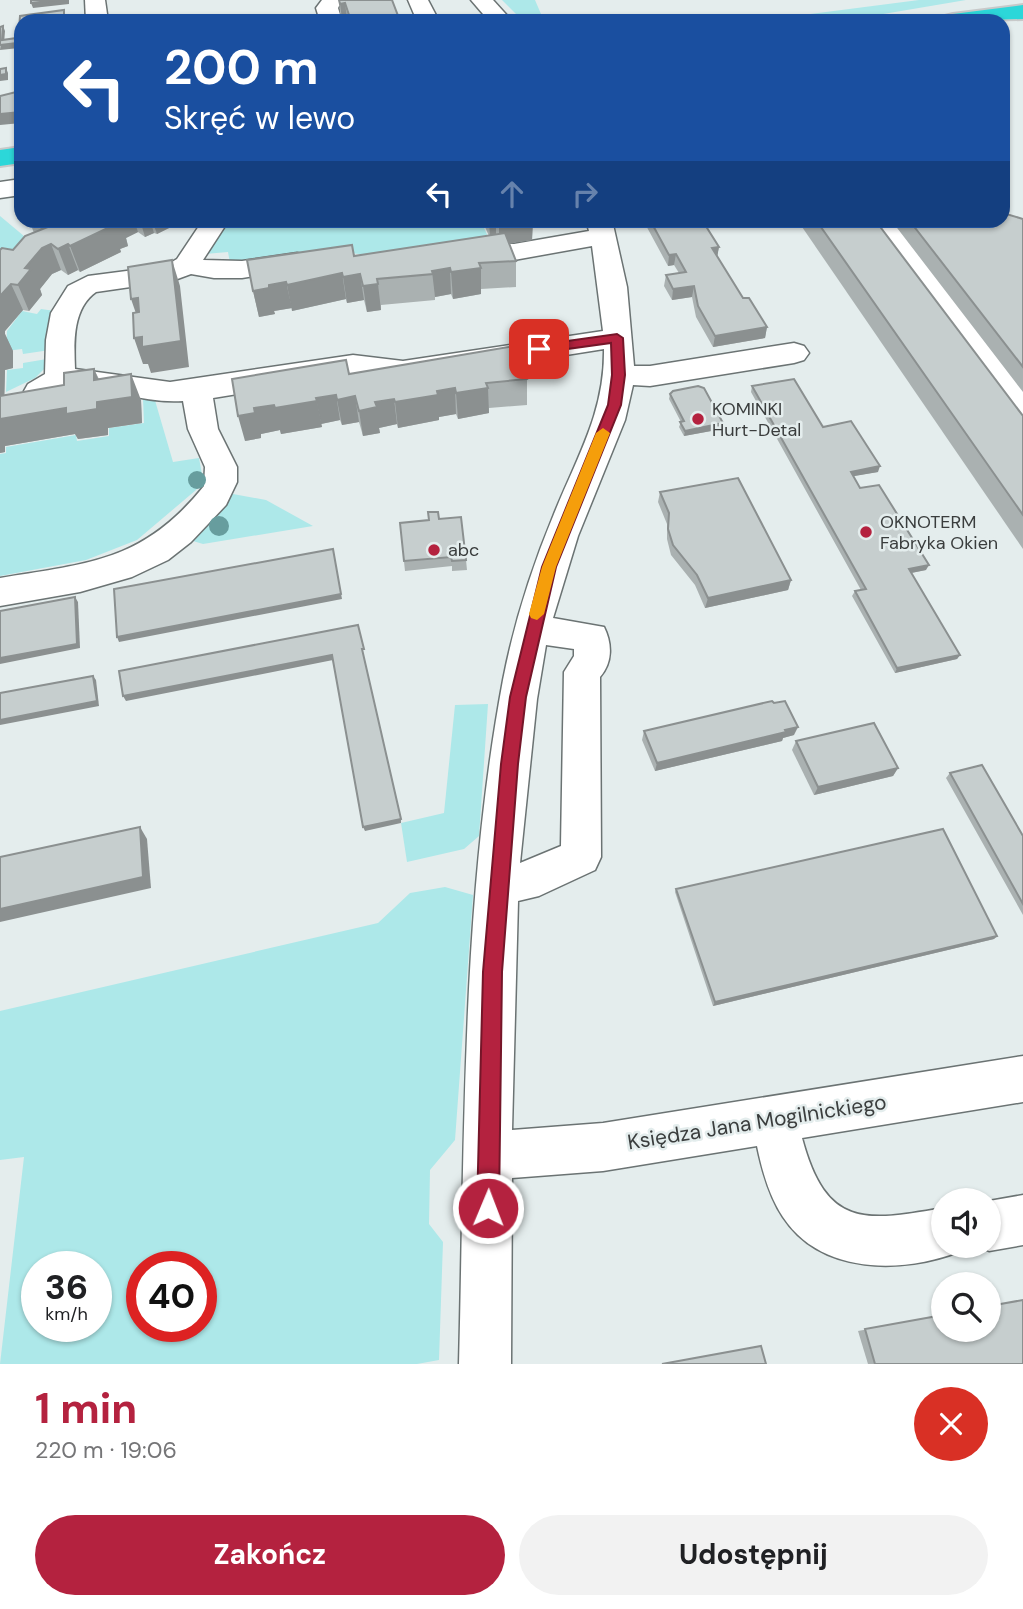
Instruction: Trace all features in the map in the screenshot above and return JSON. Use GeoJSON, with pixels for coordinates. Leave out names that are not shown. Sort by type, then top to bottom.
{"type":"FeatureCollection","features":[{"type":"Feature","properties":{"kind":"street"},"geometry":{"type":"LineString","coordinates":[[481,0],[494,14]]}},
{"type":"Feature","properties":{"kind":"street"},"geometry":{"type":"LineString","coordinates":[[60,379],[67,303],[79,289],[88,285],[172,273],[187,265],[211,228]]}},
{"type":"Feature","properties":{"kind":"street"},"geometry":{"type":"LineString","coordinates":[[439,256],[478,250],[514,252],[601,228],[610,267],[618,357],[614,405],[549,567],[518,697],[492,972],[485,1364]]}},
{"type":"Feature","properties":{"kind":"street"},"geometry":{"type":"LineString","coordinates":[[888,228],[1023,406]]}},
{"type":"Feature","properties":{"kind":"street"},"geometry":{"type":"LineString","coordinates":[[187,265],[205,270],[222,270],[320,260]]}},
{"type":"Feature","properties":{"kind":"street"},"geometry":{"type":"LineString","coordinates":[[16,397],[39,391],[60,379],[109,382],[170,392],[353,365],[403,371],[618,357],[650,376],[794,353]]}},
{"type":"Feature","properties":{"kind":"street"},"geometry":{"type":"LineString","coordinates":[[0,592],[100,573],[156,551],[187,525],[218,493],[222,480],[221,464],[209,444],[199,418],[197,390]]}},
{"type":"Feature","properties":{"kind":"street"},"geometry":{"type":"LineString","coordinates":[[500,882],[524,882],[582,857],[582,672],[592,661],[591,637],[533,629]]}},
{"type":"Feature","properties":{"kind":"street","name":"Księdza Jana Mogilnickiego"},"geometry":{"type":"LineString","coordinates":[[489,1156],[603,1147],[1023,1079]]}},
{"type":"Feature","properties":{"kind":"street"},"geometry":{"type":"LineString","coordinates":[[774,1120],[791,1184],[804,1207],[833,1232],[861,1242],[891,1242],[931,1235]]}},
{"type":"Feature","properties":{"kind":"street"},"geometry":{"type":"LineString","coordinates":[[1001,1224],[1023,1220]]}},
{"type":"Feature","properties":{"kind":"shaded area"},"geometry":{"type":"Polygon","coordinates":[[[502,0],[535,0],[541,14],[516,14],[502,0]]]}},
{"type":"Feature","properties":{"kind":"shaded area"},"geometry":{"type":"Polygon","coordinates":[[[919,0],[966,0],[883,14],[811,14],[919,0]]]}},
{"type":"Feature","properties":{"kind":"shaded area"},"geometry":{"type":"Polygon","coordinates":[[[0,216],[49,257],[0,282],[0,216]]]}},
{"type":"Feature","properties":{"kind":"shaded area"},"geometry":{"type":"Polygon","coordinates":[[[220,228],[484,228],[489,239],[369,255],[321,250],[230,263],[228,252],[205,254],[220,228]]]}},
{"type":"Feature","properties":{"kind":"shaded area"},"geometry":{"type":"Polygon","coordinates":[[[41,309],[55,311],[50,350],[23,354],[22,349],[6,351],[7,331],[22,311],[37,314],[41,309]]]}},
{"type":"Feature","properties":{"kind":"shaded area"},"geometry":{"type":"Polygon","coordinates":[[[47,359],[47,366],[35,378],[6,392],[7,370],[23,368],[23,363],[47,359]]]}},
{"type":"Feature","properties":{"kind":"shaded area"},"geometry":{"type":"Polygon","coordinates":[[[107,390],[154,397],[173,462],[199,458],[203,480],[196,490],[137,540],[86,560],[0,576],[0,454],[6,453],[6,447],[76,435],[77,441],[109,436],[109,428],[144,423],[143,399],[108,403],[107,390]]]}},
{"type":"Feature","properties":{"kind":"shaded area"},"geometry":{"type":"Polygon","coordinates":[[[233,494],[266,500],[313,526],[203,544],[193,541],[191,538],[224,499],[233,494]]]}},
{"type":"Feature","properties":{"kind":"shaded area"},"geometry":{"type":"Polygon","coordinates":[[[488,704],[479,836],[464,849],[407,862],[401,823],[444,813],[455,705],[488,704]]]}},
{"type":"Feature","properties":{"kind":"shaded area"},"geometry":{"type":"Polygon","coordinates":[[[445,887],[473,895],[455,1140],[430,1170],[429,1224],[443,1242],[439,1360],[417,1364],[0,1364],[24,1157],[0,1160],[0,1011],[378,923],[410,893],[445,887]]]}},
{"type":"Feature","properties":{"kind":"building"},"geometry":{"type":"Polygon","coordinates":[[[31,0],[58,0],[31,3],[31,0]]]}},
{"type":"Feature","properties":{"kind":"building"},"geometry":{"type":"Polygon","coordinates":[[[339,0],[392,0],[397,14],[349,14],[345,3],[340,4],[339,0]]]}},
{"type":"Feature","properties":{"kind":"building"},"geometry":{"type":"Polygon","coordinates":[[[64,10],[64,14],[35,14],[64,10]]]}},
{"type":"Feature","properties":{"kind":"building"},"geometry":{"type":"Polygon","coordinates":[[[3,26],[2,40],[14,38],[14,43],[0,45],[0,27],[3,26]]]}},
{"type":"Feature","properties":{"kind":"building"},"geometry":{"type":"Polygon","coordinates":[[[6,68],[6,74],[0,75],[0,69],[6,68]]]}},
{"type":"Feature","properties":{"kind":"building"},"geometry":{"type":"Polygon","coordinates":[[[14,92],[14,113],[0,114],[0,96],[14,92]]]}},
{"type":"Feature","properties":{"kind":"building"},"geometry":{"type":"Polygon","coordinates":[[[1010,215],[1023,219],[1023,367],[915,228],[1010,228],[1010,215]]]}},
{"type":"Feature","properties":{"kind":"building"},"geometry":{"type":"Polygon","coordinates":[[[45,228],[108,228],[70,246],[68,244],[58,249],[51,244],[42,248],[25,268],[31,269],[18,285],[11,284],[0,296],[0,250],[13,250],[25,236],[45,228]]]}},
{"type":"Feature","properties":{"kind":"building"},"geometry":{"type":"Polygon","coordinates":[[[654,228],[707,228],[719,247],[712,248],[743,298],[749,298],[767,327],[715,336],[698,306],[694,286],[673,289],[666,275],[686,272],[676,254],[669,255],[654,228]]]}},
{"type":"Feature","properties":{"kind":"building"},"geometry":{"type":"Polygon","coordinates":[[[822,228],[881,228],[1023,416],[1023,515],[822,228]]]}},
{"type":"Feature","properties":{"kind":"building"},"geometry":{"type":"Polygon","coordinates":[[[505,233],[516,261],[479,263],[481,268],[451,272],[450,268],[432,271],[433,274],[377,279],[378,284],[363,286],[360,274],[343,277],[342,273],[287,285],[286,282],[269,285],[269,288],[253,291],[247,260],[352,245],[354,256],[505,233]]]}},
{"type":"Feature","properties":{"kind":"building"},"geometry":{"type":"Polygon","coordinates":[[[172,260],[181,341],[142,347],[142,337],[134,338],[133,313],[139,312],[138,298],[131,299],[128,267],[172,260]]]}},
{"type":"Feature","properties":{"kind":"building"},"geometry":{"type":"Polygon","coordinates":[[[514,346],[527,379],[486,383],[488,388],[456,393],[455,388],[437,391],[438,395],[395,402],[394,399],[375,402],[377,407],[359,411],[355,396],[337,400],[336,395],[275,408],[274,405],[254,408],[255,413],[238,416],[232,379],[346,360],[349,374],[514,346]]]}},
{"type":"Feature","properties":{"kind":"building"},"geometry":{"type":"Polygon","coordinates":[[[94,369],[94,380],[131,374],[132,397],[97,402],[97,409],[66,414],[66,408],[0,419],[0,396],[64,385],[64,373],[94,369]]]}},
{"type":"Feature","properties":{"kind":"building","name":"OKNOTERM Fabryka Okien"},"geometry":{"type":"Polygon","coordinates":[[[794,379],[823,427],[851,421],[880,466],[851,472],[860,488],[879,485],[929,565],[909,569],[960,655],[897,668],[855,591],[866,589],[752,386],[794,379]]]}},
{"type":"Feature","properties":{"kind":"building","name":"KOMINKI Hurt-Detal"},"geometry":{"type":"Polygon","coordinates":[[[698,386],[704,388],[723,423],[685,431],[680,422],[684,421],[670,394],[698,386]]]}},
{"type":"Feature","properties":{"kind":"building"},"geometry":{"type":"Polygon","coordinates":[[[738,478],[791,580],[708,598],[697,575],[673,545],[668,529],[669,513],[660,492],[738,478]]]}},
{"type":"Feature","properties":{"kind":"building","name":"abc"},"geometry":{"type":"Polygon","coordinates":[[[428,512],[438,512],[439,519],[461,517],[466,560],[452,561],[451,557],[404,561],[400,523],[429,520],[428,512]]]}},
{"type":"Feature","properties":{"kind":"building"},"geometry":{"type":"Polygon","coordinates":[[[333,549],[341,594],[117,637],[114,589],[333,549]]]}},
{"type":"Feature","properties":{"kind":"building"},"geometry":{"type":"Polygon","coordinates":[[[75,597],[77,644],[0,658],[0,611],[75,597]]]}},
{"type":"Feature","properties":{"kind":"building"},"geometry":{"type":"Polygon","coordinates":[[[358,625],[401,819],[363,827],[332,655],[123,696],[119,671],[358,625]]]}},
{"type":"Feature","properties":{"kind":"building"},"geometry":{"type":"Polygon","coordinates":[[[93,676],[97,701],[0,720],[0,693],[93,676]]]}},
{"type":"Feature","properties":{"kind":"building"},"geometry":{"type":"Polygon","coordinates":[[[772,701],[785,701],[798,727],[657,763],[644,731],[772,701]]]}},
{"type":"Feature","properties":{"kind":"building"},"geometry":{"type":"Polygon","coordinates":[[[874,723],[898,768],[818,787],[796,741],[874,723]]]}},
{"type":"Feature","properties":{"kind":"building"},"geometry":{"type":"Polygon","coordinates":[[[982,765],[1023,836],[1023,904],[950,773],[982,765]]]}},
{"type":"Feature","properties":{"kind":"building"},"geometry":{"type":"Polygon","coordinates":[[[140,827],[143,877],[0,909],[0,857],[140,827]]]}},
{"type":"Feature","properties":{"kind":"building"},"geometry":{"type":"Polygon","coordinates":[[[943,829],[997,936],[715,1002],[676,889],[943,829]]]}},
{"type":"Feature","properties":{"kind":"building"},"geometry":{"type":"Polygon","coordinates":[[[1023,1300],[1023,1364],[875,1364],[865,1329],[931,1317],[931,1342],[1001,1342],[1001,1304],[1023,1300]]]}},
{"type":"Feature","properties":{"kind":"building"},"geometry":{"type":"Polygon","coordinates":[[[761,1346],[766,1364],[662,1364],[761,1346]]]}},
{"type":"Feature","properties":{"kind":"slow traffic"},"geometry":{"type":"LineString","coordinates":[[537,614],[549,567],[603,433]]}},
{"type":"Feature","properties":{"kind":"place","name":"KOMINKI Hurt-Detal"},"geometry":{"type":"Point","coordinates":[698,419]}},
{"type":"Feature","properties":{"kind":"place","name":"OKNOTERM Fabryka Okien"},"geometry":{"type":"Point","coordinates":[866,532]}},
{"type":"Feature","properties":{"kind":"place","name":"abc"},"geometry":{"type":"Point","coordinates":[434,550]}},
{"type":"Feature","properties":{"kind":"route"},"geometry":{"type":"LineString","coordinates":[[488,1208],[492,972],[518,697],[549,567],[614,405],[618,375],[617,338],[539,349]]}}]}
